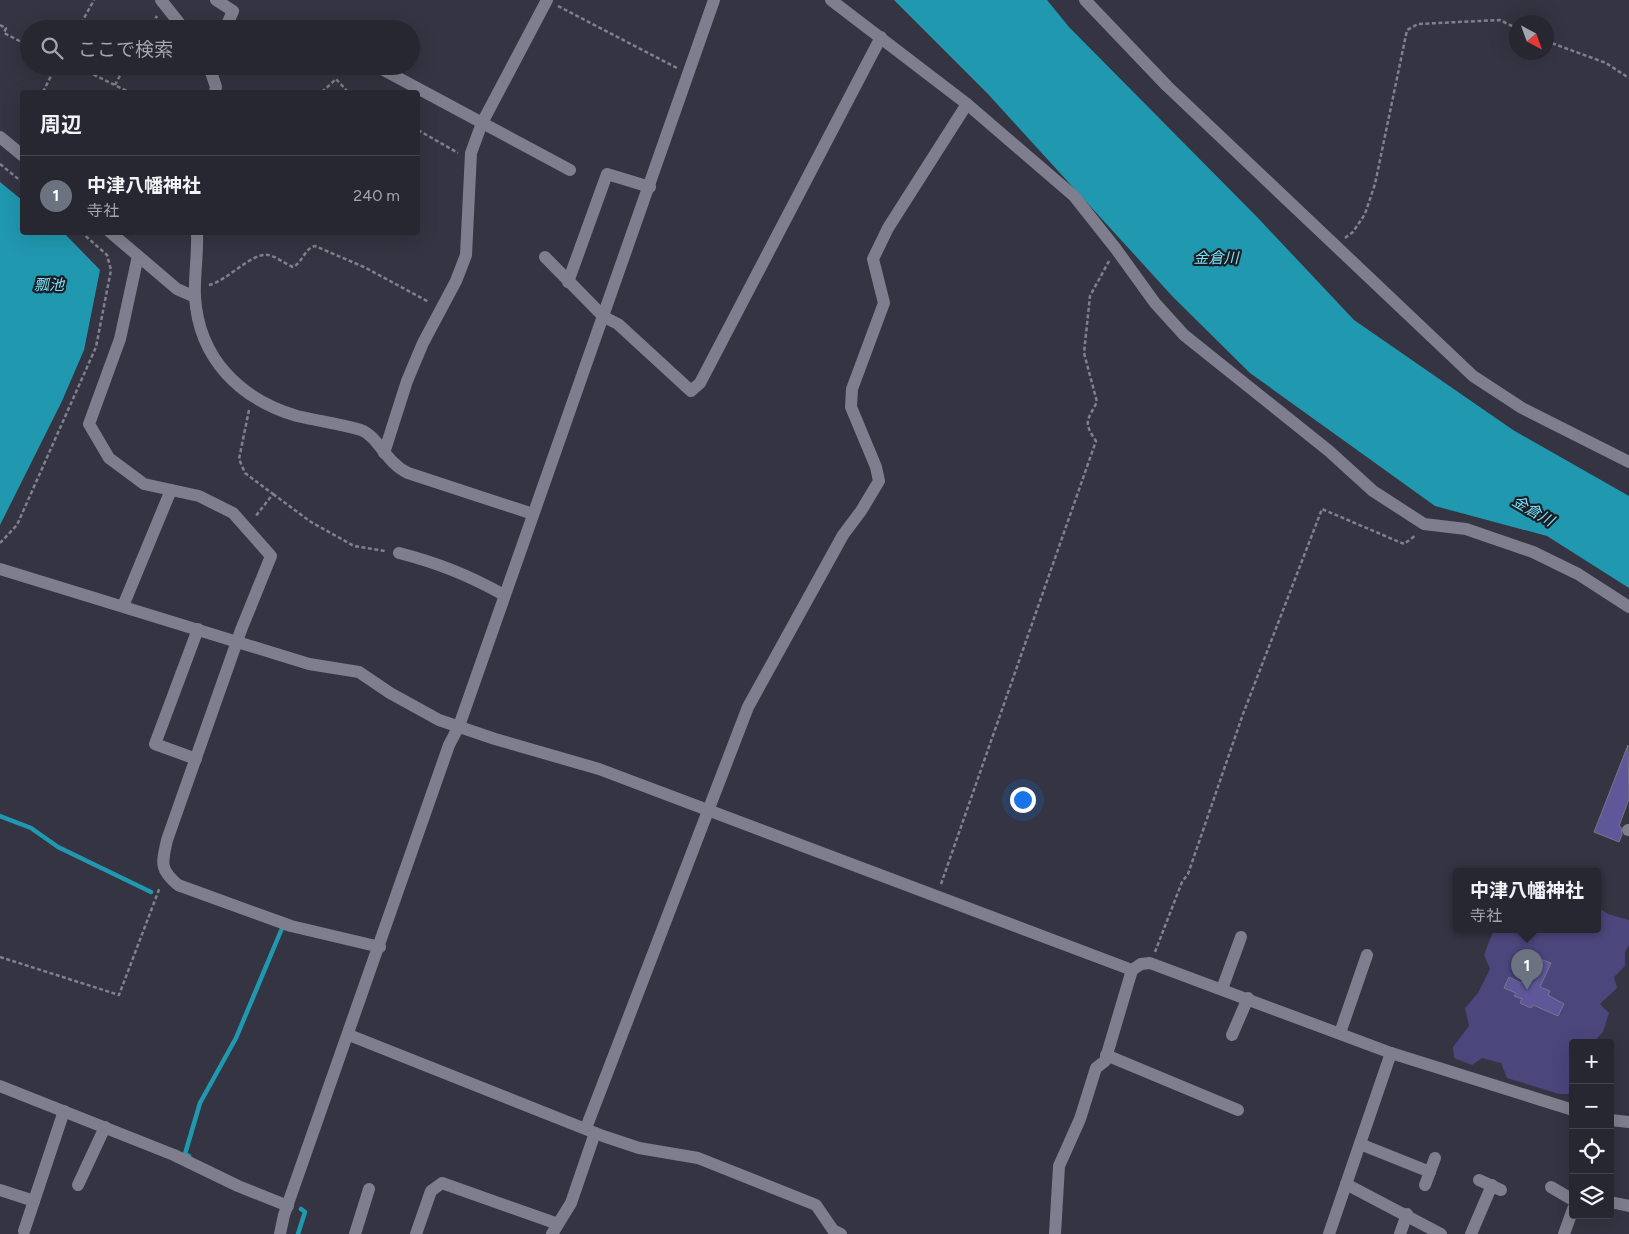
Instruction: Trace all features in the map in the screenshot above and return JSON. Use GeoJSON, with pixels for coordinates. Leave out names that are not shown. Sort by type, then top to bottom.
{"type":"FeatureCollection","features":[{"type":"Feature","properties":{"kind":"street"},"geometry":{"type":"LineString","coordinates":[[161,0],[177,20]]}},
{"type":"Feature","properties":{"kind":"street"},"geometry":{"type":"LineString","coordinates":[[216,0],[233,11],[229,20]]}},
{"type":"Feature","properties":{"kind":"street"},"geometry":{"type":"LineString","coordinates":[[280,1234],[288,1206],[449,745],[459,726],[650,187],[687,74],[714,0]]}},
{"type":"Feature","properties":{"kind":"street"},"geometry":{"type":"LineString","coordinates":[[831,0],[967,104],[1074,196],[1155,302],[1184,335],[1329,451],[1373,490],[1424,524],[1466,529],[1533,552],[1578,574],[1629,607]]}},
{"type":"Feature","properties":{"kind":"street"},"geometry":{"type":"LineString","coordinates":[[1085,0],[1167,86],[1472,376],[1522,408],[1629,462]]}},
{"type":"Feature","properties":{"kind":"street"},"geometry":{"type":"LineString","coordinates":[[384,453],[407,381],[423,343],[456,281],[466,255],[471,160],[482,123],[552,2]]}},
{"type":"Feature","properties":{"kind":"street"},"geometry":{"type":"LineString","coordinates":[[545,257],[604,317],[618,324],[691,391],[700,383],[881,37]]}},
{"type":"Feature","properties":{"kind":"street"},"geometry":{"type":"LineString","coordinates":[[212,75],[215,90]]}},
{"type":"Feature","properties":{"kind":"street"},"geometry":{"type":"LineString","coordinates":[[393,75],[570,170]]}},
{"type":"Feature","properties":{"kind":"street"},"geometry":{"type":"LineString","coordinates":[[416,1234],[431,1191],[442,1183],[555,1229],[571,1203],[591,1130],[706,811],[748,707],[843,534],[861,511],[879,481],[876,468],[851,407],[852,389],[884,304],[873,260],[888,228],[967,104]]}},
{"type":"Feature","properties":{"kind":"street"},"geometry":{"type":"LineString","coordinates":[[0,137],[20,154]]}},
{"type":"Feature","properties":{"kind":"street"},"geometry":{"type":"LineString","coordinates":[[568,282],[608,174],[650,187]]}},
{"type":"Feature","properties":{"kind":"street"},"geometry":{"type":"LineString","coordinates":[[114,235],[178,289],[195,292]]}},
{"type":"Feature","properties":{"kind":"street"},"geometry":{"type":"LineString","coordinates":[[197,235],[195,292],[202,333],[210,354],[224,371],[252,397],[260,402],[296,415],[362,431],[373,438],[398,468],[408,473],[534,514]]}},
{"type":"Feature","properties":{"kind":"street"},"geometry":{"type":"LineString","coordinates":[[138,256],[120,340],[89,424],[109,458],[144,484],[199,496],[233,512],[271,556],[238,641],[167,840],[162,864],[166,875],[178,884],[291,926],[380,947]]}},
{"type":"Feature","properties":{"kind":"street"},"geometry":{"type":"LineString","coordinates":[[123,606],[171,490]]}},
{"type":"Feature","properties":{"kind":"street"},"geometry":{"type":"LineString","coordinates":[[399,553],[442,564],[504,595]]}},
{"type":"Feature","properties":{"kind":"street"},"geometry":{"type":"LineString","coordinates":[[0,569],[309,664],[359,672],[390,693],[439,720],[495,739],[599,769],[706,811],[1132,970]]}},
{"type":"Feature","properties":{"kind":"street"},"geometry":{"type":"LineString","coordinates":[[196,759],[155,744],[198,629]]}},
{"type":"Feature","properties":{"kind":"street"},"geometry":{"type":"LineString","coordinates":[[1222,988],[1241,937]]}},
{"type":"Feature","properties":{"kind":"street"},"geometry":{"type":"LineString","coordinates":[[1340,1033],[1368,955]]}},
{"type":"Feature","properties":{"kind":"street"},"geometry":{"type":"LineString","coordinates":[[1055,1234],[1059,1166],[1080,1119],[1096,1068],[1104,1061],[1132,970],[1141,964],[1150,963],[1222,988],[1391,1053],[1569,1109]]}},
{"type":"Feature","properties":{"kind":"street"},"geometry":{"type":"LineString","coordinates":[[1232,1036],[1248,998]]}},
{"type":"Feature","properties":{"kind":"street"},"geometry":{"type":"LineString","coordinates":[[349,1035],[639,1148],[698,1158],[816,1205],[833,1230],[841,1234]]}},
{"type":"Feature","properties":{"kind":"street"},"geometry":{"type":"LineString","coordinates":[[1329,1234],[1391,1053]]}},
{"type":"Feature","properties":{"kind":"street"},"geometry":{"type":"LineString","coordinates":[[1106,1055],[1238,1110]]}},
{"type":"Feature","properties":{"kind":"street"},"geometry":{"type":"LineString","coordinates":[[0,1086],[174,1155],[238,1186],[288,1206]]}},
{"type":"Feature","properties":{"kind":"street"},"geometry":{"type":"LineString","coordinates":[[24,1231],[64,1111]]}},
{"type":"Feature","properties":{"kind":"street"},"geometry":{"type":"LineString","coordinates":[[1614,1120],[1629,1122]]}},
{"type":"Feature","properties":{"kind":"street"},"geometry":{"type":"LineString","coordinates":[[78,1185],[105,1127]]}},
{"type":"Feature","properties":{"kind":"street"},"geometry":{"type":"LineString","coordinates":[[1360,1144],[1430,1172]]}},
{"type":"Feature","properties":{"kind":"street"},"geometry":{"type":"LineString","coordinates":[[1425,1186],[1435,1158]]}},
{"type":"Feature","properties":{"kind":"street"},"geometry":{"type":"LineString","coordinates":[[1471,1234],[1496,1188],[1479,1180]]}},
{"type":"Feature","properties":{"kind":"street"},"geometry":{"type":"LineString","coordinates":[[1346,1184],[1407,1214],[1441,1234]]}},
{"type":"Feature","properties":{"kind":"street"},"geometry":{"type":"LineString","coordinates":[[1551,1187],[1569,1198]]}},
{"type":"Feature","properties":{"kind":"street"},"geometry":{"type":"LineString","coordinates":[[0,1190],[34,1201]]}},
{"type":"Feature","properties":{"kind":"street"},"geometry":{"type":"LineString","coordinates":[[355,1234],[369,1190]]}},
{"type":"Feature","properties":{"kind":"street"},"geometry":{"type":"LineString","coordinates":[[1614,1203],[1629,1206]]}},
{"type":"Feature","properties":{"kind":"street"},"geometry":{"type":"LineString","coordinates":[[1400,1234],[1407,1214]]}},
{"type":"Feature","properties":{"kind":"street"},"geometry":{"type":"LineString","coordinates":[[1564,1234],[1569,1219]]}},
{"type":"Feature","properties":{"kind":"path"},"geometry":{"type":"LineString","coordinates":[[83,20],[94,0]]}},
{"type":"Feature","properties":{"kind":"path"},"geometry":{"type":"LineString","coordinates":[[552,2],[687,74]]}},
{"type":"Feature","properties":{"kind":"path"},"geometry":{"type":"LineString","coordinates":[[1334,246],[1353,232],[1367,206],[1374,184],[1407,30],[1418,24],[1500,20],[1509,24]]}},
{"type":"Feature","properties":{"kind":"path"},"geometry":{"type":"LineString","coordinates":[[0,25],[6,28],[4,34],[20,42]]}},
{"type":"Feature","properties":{"kind":"path"},"geometry":{"type":"LineString","coordinates":[[1554,44],[1606,63],[1629,78]]}},
{"type":"Feature","properties":{"kind":"path"},"geometry":{"type":"LineString","coordinates":[[44,90],[52,75]]}},
{"type":"Feature","properties":{"kind":"path"},"geometry":{"type":"LineString","coordinates":[[94,75],[125,90]]}},
{"type":"Feature","properties":{"kind":"path"},"geometry":{"type":"LineString","coordinates":[[115,85],[120,75]]}},
{"type":"Feature","properties":{"kind":"path"},"geometry":{"type":"LineString","coordinates":[[324,90],[336,79],[346,90]]}},
{"type":"Feature","properties":{"kind":"path"},"geometry":{"type":"LineString","coordinates":[[420,131],[471,160]]}},
{"type":"Feature","properties":{"kind":"path"},"geometry":{"type":"LineString","coordinates":[[0,164],[20,180]]}},
{"type":"Feature","properties":{"kind":"path"},"geometry":{"type":"LineString","coordinates":[[0,543],[17,525],[96,347],[111,270],[108,255],[85,235]]}},
{"type":"Feature","properties":{"kind":"path"},"geometry":{"type":"LineString","coordinates":[[195,292],[237,271],[253,258],[268,255],[293,267],[298,264],[310,247],[315,246],[364,267],[442,308]]}},
{"type":"Feature","properties":{"kind":"path"},"geometry":{"type":"LineString","coordinates":[[937,897],[1096,441],[1087,428],[1087,421],[1097,402],[1084,353],[1090,296],[1116,249]]}},
{"type":"Feature","properties":{"kind":"path"},"geometry":{"type":"LineString","coordinates":[[252,397],[239,459],[245,473],[311,522],[354,546],[399,553]]}},
{"type":"Feature","properties":{"kind":"path"},"geometry":{"type":"LineString","coordinates":[[247,528],[273,494]]}},
{"type":"Feature","properties":{"kind":"path"},"geometry":{"type":"LineString","coordinates":[[1150,963],[1182,882],[1188,874],[1243,714],[1322,509],[1404,544],[1416,535],[1424,524]]}},
{"type":"Feature","properties":{"kind":"path"},"geometry":{"type":"LineString","coordinates":[[0,957],[118,996],[158,890],[166,875]]}},
{"type":"Feature","properties":{"kind":"shaded area"},"geometry":{"type":"Polygon","coordinates":[[[1601,910],[1608,914],[1629,920],[1629,945],[1625,952],[1625,966],[1614,977],[1617,988],[1600,1004],[1609,1013],[1603,1032],[1597,1039],[1569,1039],[1568,1094],[1559,1094],[1507,1078],[1501,1063],[1482,1058],[1472,1065],[1454,1058],[1453,1047],[1469,1026],[1465,1008],[1478,993],[1490,969],[1484,955],[1492,933],[1601,933],[1601,910]]]}},
{"type":"Feature","properties":{"kind":"water","name":"金倉川"},"geometry":{"type":"Polygon","coordinates":[[[894,0],[1047,0],[1069,27],[1258,218],[1354,320],[1513,430],[1629,496],[1629,588],[1547,536],[1435,506],[1250,373],[1173,297],[988,94],[894,0]]]}},
{"type":"Feature","properties":{"kind":"water","name":"瓢池"},"geometry":{"type":"Polygon","coordinates":[[[0,182],[20,198],[20,235],[66,235],[100,270],[84,350],[62,401],[0,525],[0,182]]]}},
{"type":"Feature","properties":{"kind":"building"},"geometry":{"type":"Polygon","coordinates":[[[1628,745],[1629,799],[1619,826],[1621,827],[1622,835],[1619,842],[1594,832],[1628,745]]]}},
{"type":"Feature","properties":{"kind":"building"},"geometry":{"type":"Polygon","coordinates":[[[1540,959],[1551,963],[1540,987],[1550,991],[1548,995],[1564,1004],[1558,1016],[1533,1005],[1531,1008],[1520,1003],[1522,999],[1514,996],[1516,993],[1504,988],[1509,977],[1521,983],[1523,980],[1529,982],[1540,959]]]}},
{"type":"Feature","properties":{"kind":"waterway"},"geometry":{"type":"LineString","coordinates":[[0,816],[31,828],[58,847],[151,892]]}},
{"type":"Feature","properties":{"kind":"waterway"},"geometry":{"type":"LineString","coordinates":[[189,1156],[185,1154],[200,1103],[236,1038],[283,926]]}},
{"type":"Feature","properties":{"kind":"waterway"},"geometry":{"type":"LineString","coordinates":[[298,1234],[305,1212],[301,1209]]}},
{"type":"Feature","properties":{"kind":"place","name":"中津八幡神社"},"geometry":{"type":"Point","coordinates":[1527,990]}}]}
